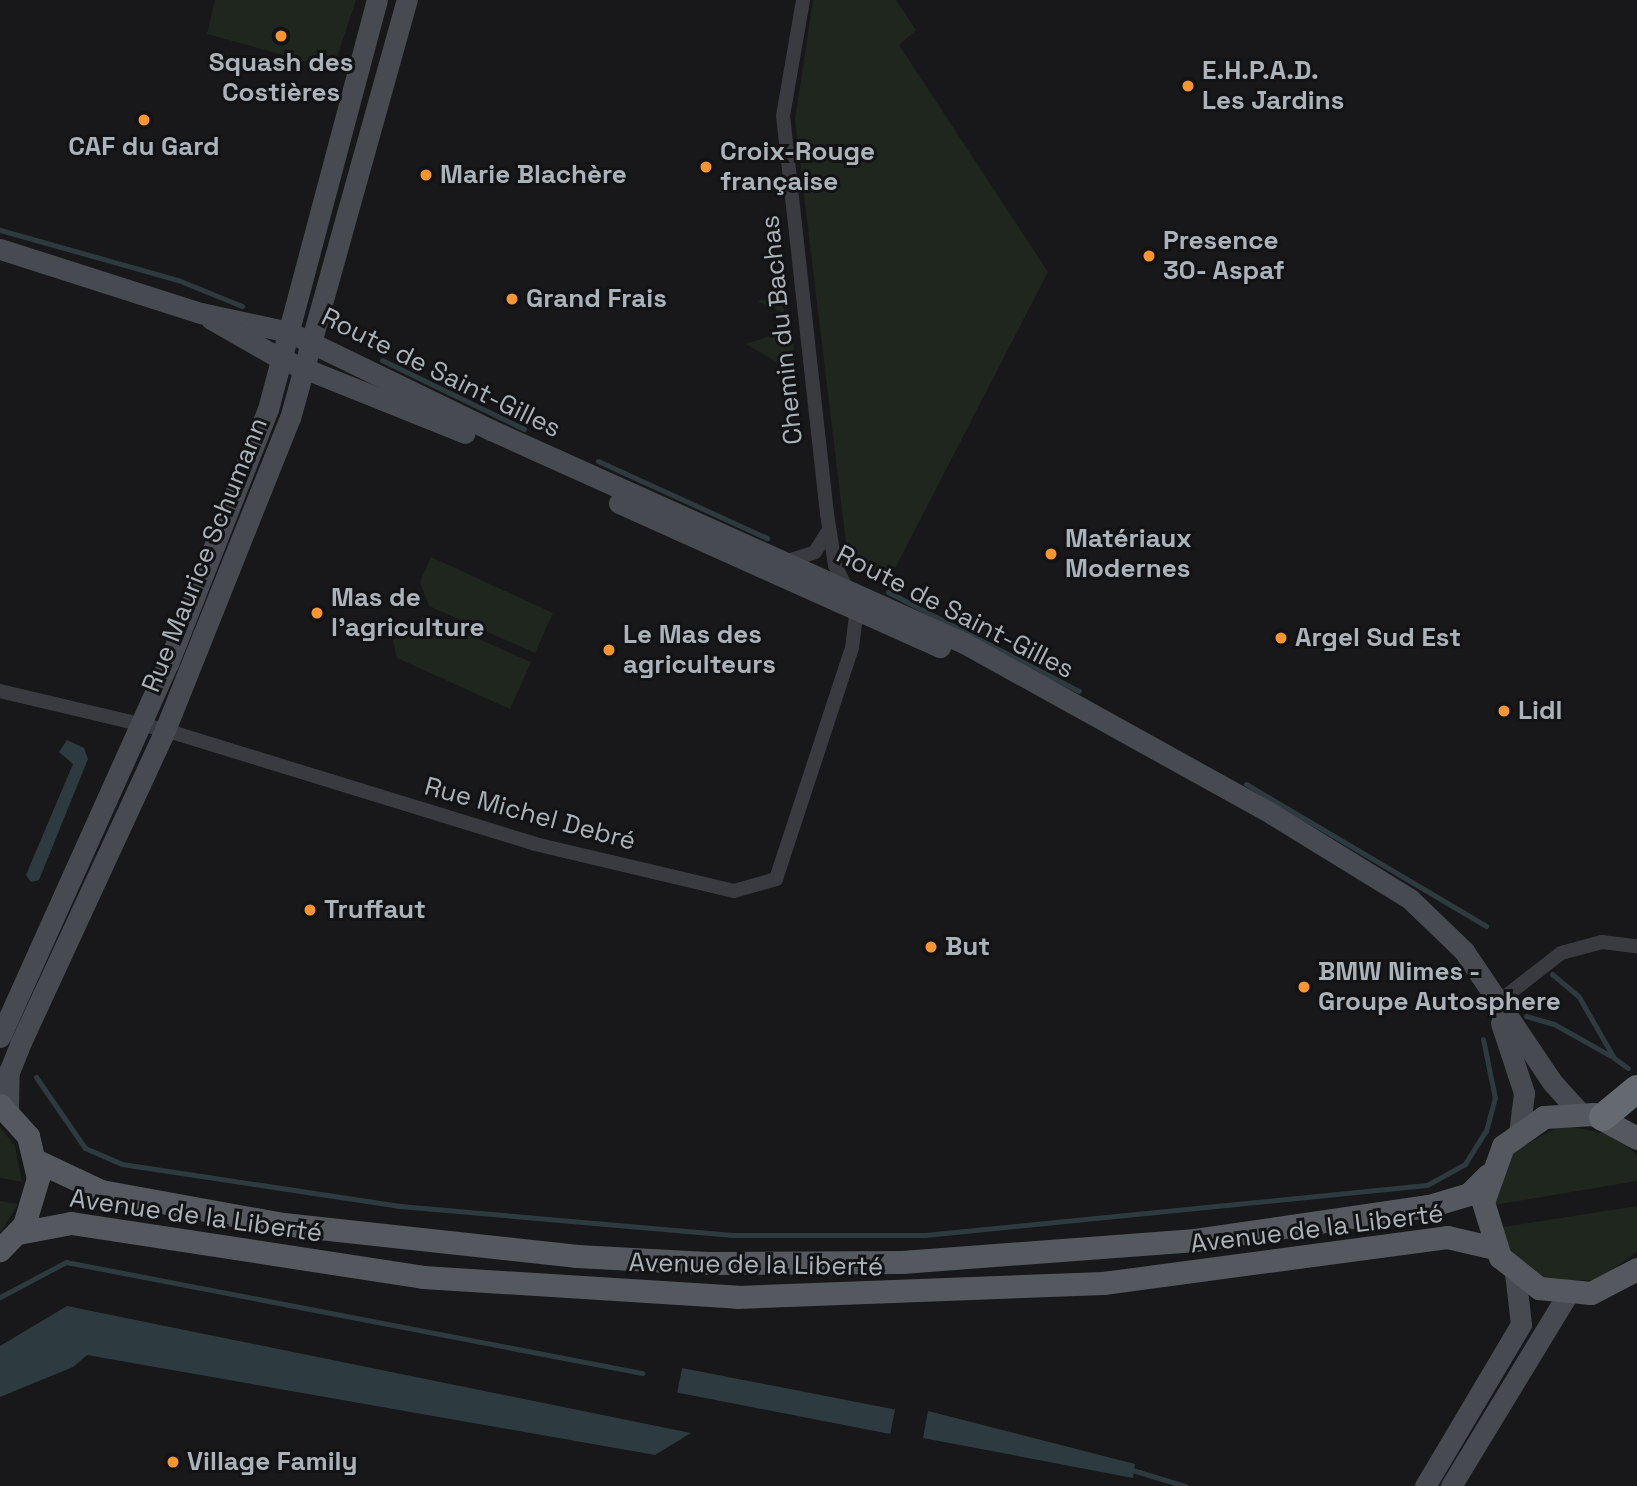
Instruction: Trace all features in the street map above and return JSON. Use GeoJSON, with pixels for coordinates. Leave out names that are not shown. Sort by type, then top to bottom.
{"type":"FeatureCollection","features":[{"type":"Feature","properties":{"kind":"highway"},"geometry":{"type":"LineString","coordinates":[[1592,1115],[1637,1089]]}},
{"type":"Feature","properties":{"kind":"main road","name":"Rue Maurice Schumann"},"geometry":{"type":"LineString","coordinates":[[0,1037],[141,724],[249,458],[289,331],[377,0]]}},
{"type":"Feature","properties":{"kind":"main road","name":"Rue Maurice Schumann"},"geometry":{"type":"LineString","coordinates":[[4,1108],[9,1072],[21,1042],[165,730],[307,369],[407,0]]}},
{"type":"Feature","properties":{"kind":"main road","name":"Route de Saint-Gilles"},"geometry":{"type":"LineString","coordinates":[[0,249],[201,313],[289,331],[513,441],[848,587],[1224,786],[1392,888],[1438,923],[1552,1082],[1592,1115]]}},
{"type":"Feature","properties":{"kind":"main road","name":"Route de Saint-Gilles"},"geometry":{"type":"LineString","coordinates":[[201,313],[281,359],[412,410],[857,610],[1062,711],[1385,897],[1432,935],[1497,1003],[1520,1067],[1526,1110],[1519,1131]]}},
{"type":"Feature","properties":{"kind":"main road"},"geometry":{"type":"LineString","coordinates":[[0,1250],[18,1233],[36,1200],[37,1161],[4,1108]]}},
{"type":"Feature","properties":{"kind":"main road"},"geometry":{"type":"LineString","coordinates":[[1632,1276],[1567,1294],[1515,1273],[1494,1248],[1483,1211],[1488,1175],[1519,1131],[1544,1118],[1592,1115],[1637,1138]]}},
{"type":"Feature","properties":{"kind":"main road","name":"Avenue de la Liberté"},"geometry":{"type":"LineString","coordinates":[[37,1161],[101,1191],[283,1224],[577,1256],[749,1263],[915,1261],[1195,1240],[1429,1206],[1469,1194],[1488,1175]]}},
{"type":"Feature","properties":{"kind":"main road","name":"Avenue de la Liberté"},"geometry":{"type":"LineString","coordinates":[[18,1233],[71,1223],[424,1277],[737,1297],[1103,1283],[1447,1237],[1494,1248]]}},
{"type":"Feature","properties":{"kind":"main road"},"geometry":{"type":"LineString","coordinates":[[1425,1486],[1521,1324],[1515,1273]]}},
{"type":"Feature","properties":{"kind":"main road"},"geometry":{"type":"LineString","coordinates":[[1451,1486],[1567,1294]]}},
{"type":"Feature","properties":{"kind":"street","name":"Chemin du Bachas"},"geometry":{"type":"LineString","coordinates":[[803,0],[783,116],[835,565],[857,610]]}},
{"type":"Feature","properties":{"kind":"street"},"geometry":{"type":"LineString","coordinates":[[788,561],[815,552],[830,530]]}},
{"type":"Feature","properties":{"kind":"street","name":"Rue Michel Debré"},"geometry":{"type":"LineString","coordinates":[[0,691],[165,730],[495,834],[750,892],[782,873],[855,639],[857,610]]}},
{"type":"Feature","properties":{"kind":"street"},"geometry":{"type":"LineString","coordinates":[[1497,1003],[1561,953],[1602,942],[1637,946]]}},
{"type":"Feature","properties":{"kind":"shaded area","name":"Squash des Costières"},"geometry":{"type":"Polygon","coordinates":[[[215,0],[356,0],[333,69],[207,34],[215,0]]]}},
{"type":"Feature","properties":{"kind":"shaded area"},"geometry":{"type":"Polygon","coordinates":[[[813,0],[896,0],[916,30],[899,45],[1048,272],[889,580],[848,560],[795,120],[813,0]]]}},
{"type":"Feature","properties":{"kind":"shaded area"},"geometry":{"type":"Polygon","coordinates":[[[788,297],[783,313],[757,301],[788,297]]]}},
{"type":"Feature","properties":{"kind":"shaded area"},"geometry":{"type":"Polygon","coordinates":[[[785,331],[793,342],[797,374],[746,344],[785,331]]]}},
{"type":"Feature","properties":{"kind":"shaded area"},"geometry":{"type":"Polygon","coordinates":[[[431,557],[553,613],[535,653],[429,606],[420,582],[431,557]]]}},
{"type":"Feature","properties":{"kind":"shaded area"},"geometry":{"type":"Polygon","coordinates":[[[426,616],[531,662],[510,709],[397,658],[393,641],[400,625],[411,626],[426,616]]]}},
{"type":"Feature","properties":{"kind":"shaded area"},"geometry":{"type":"Polygon","coordinates":[[[67,740],[84,748],[88,759],[39,880],[31,882],[26,875],[73,764],[59,752],[67,740]]]}},
{"type":"Feature","properties":{"kind":"shaded area"},"geometry":{"type":"Polygon","coordinates":[[[1563,1125],[1616,1136],[1637,1155],[1637,1181],[1494,1205],[1500,1173],[1514,1150],[1563,1125]]]}},
{"type":"Feature","properties":{"kind":"shaded area"},"geometry":{"type":"Polygon","coordinates":[[[0,1127],[15,1146],[22,1182],[0,1178],[0,1127]]]}},
{"type":"Feature","properties":{"kind":"shaded area"},"geometry":{"type":"Polygon","coordinates":[[[0,1201],[18,1204],[0,1233],[0,1201]]]}},
{"type":"Feature","properties":{"kind":"shaded area"},"geometry":{"type":"Polygon","coordinates":[[[1637,1206],[1637,1252],[1598,1280],[1548,1280],[1508,1250],[1497,1228],[1637,1206]]]}},
{"type":"Feature","properties":{"kind":"shaded area"},"geometry":{"type":"Polygon","coordinates":[[[67,1306],[691,1433],[655,1455],[87,1355],[73,1367],[0,1397],[0,1346],[67,1306]]]}},
{"type":"Feature","properties":{"kind":"shaded area"},"geometry":{"type":"Polygon","coordinates":[[[682,1368],[895,1409],[890,1434],[677,1393],[682,1368]]]}},
{"type":"Feature","properties":{"kind":"shaded area"},"geometry":{"type":"Polygon","coordinates":[[[928,1411],[1135,1464],[1133,1478],[923,1438],[928,1411]]]}},
{"type":"Feature","properties":{"kind":"waterway"},"geometry":{"type":"LineString","coordinates":[[0,230],[178,280],[242,306]]}},
{"type":"Feature","properties":{"kind":"waterway"},"geometry":{"type":"LineString","coordinates":[[382,360],[524,429]]}},
{"type":"Feature","properties":{"kind":"waterway"},"geometry":{"type":"LineString","coordinates":[[598,461],[767,538]]}},
{"type":"Feature","properties":{"kind":"waterway"},"geometry":{"type":"LineString","coordinates":[[888,592],[1079,691]]}},
{"type":"Feature","properties":{"kind":"waterway"},"geometry":{"type":"LineString","coordinates":[[1246,784],[1486,926]]}},
{"type":"Feature","properties":{"kind":"waterway"},"geometry":{"type":"LineString","coordinates":[[1552,974],[1579,997],[1614,1058],[1628,1068]]}},
{"type":"Feature","properties":{"kind":"waterway"},"geometry":{"type":"LineString","coordinates":[[1526,1016],[1554,1024],[1611,1056]]}},
{"type":"Feature","properties":{"kind":"waterway"},"geometry":{"type":"LineString","coordinates":[[36,1077],[85,1148],[122,1164],[400,1206],[733,1235],[925,1235],[1427,1185],[1465,1164],[1486,1131],[1495,1098],[1483,1039]]}},
{"type":"Feature","properties":{"kind":"waterway"},"geometry":{"type":"LineString","coordinates":[[0,1297],[66,1262],[642,1373]]}},
{"type":"Feature","properties":{"kind":"waterway"},"geometry":{"type":"LineString","coordinates":[[1129,1469],[1185,1486]]}},
{"type":"Feature","properties":{"kind":"place","name":"Squash des Costières"},"geometry":{"type":"Point","coordinates":[281,36]}},
{"type":"Feature","properties":{"kind":"place","name":"E.H.P.A.D. Les Jardins"},"geometry":{"type":"Point","coordinates":[1188,86]}},
{"type":"Feature","properties":{"kind":"place","name":"CAF du Gard"},"geometry":{"type":"Point","coordinates":[144,120]}},
{"type":"Feature","properties":{"kind":"place","name":"Croix-Rouge française"},"geometry":{"type":"Point","coordinates":[706,167]}},
{"type":"Feature","properties":{"kind":"place","name":"Marie Blachère"},"geometry":{"type":"Point","coordinates":[426,175]}},
{"type":"Feature","properties":{"kind":"place","name":"Presence 30- Aspaf"},"geometry":{"type":"Point","coordinates":[1149,256]}},
{"type":"Feature","properties":{"kind":"place","name":"Grand Frais"},"geometry":{"type":"Point","coordinates":[512,299]}},
{"type":"Feature","properties":{"kind":"place","name":"Matériaux Modernes"},"geometry":{"type":"Point","coordinates":[1051,554]}},
{"type":"Feature","properties":{"kind":"place","name":"Mas de l'agriculture"},"geometry":{"type":"Point","coordinates":[317,613]}},
{"type":"Feature","properties":{"kind":"place","name":"Argel Sud Est"},"geometry":{"type":"Point","coordinates":[1281,638]}},
{"type":"Feature","properties":{"kind":"place","name":"Le Mas des agriculteurs"},"geometry":{"type":"Point","coordinates":[609,650]}},
{"type":"Feature","properties":{"kind":"place","name":"Lidl"},"geometry":{"type":"Point","coordinates":[1504,711]}},
{"type":"Feature","properties":{"kind":"place","name":"Truffaut"},"geometry":{"type":"Point","coordinates":[310,910]}},
{"type":"Feature","properties":{"kind":"place","name":"But"},"geometry":{"type":"Point","coordinates":[931,947]}},
{"type":"Feature","properties":{"kind":"place","name":"BMW Nimes - Groupe Autosphere"},"geometry":{"type":"Point","coordinates":[1304,987]}},
{"type":"Feature","properties":{"kind":"place","name":"Village Family"},"geometry":{"type":"Point","coordinates":[173,1462]}}]}
